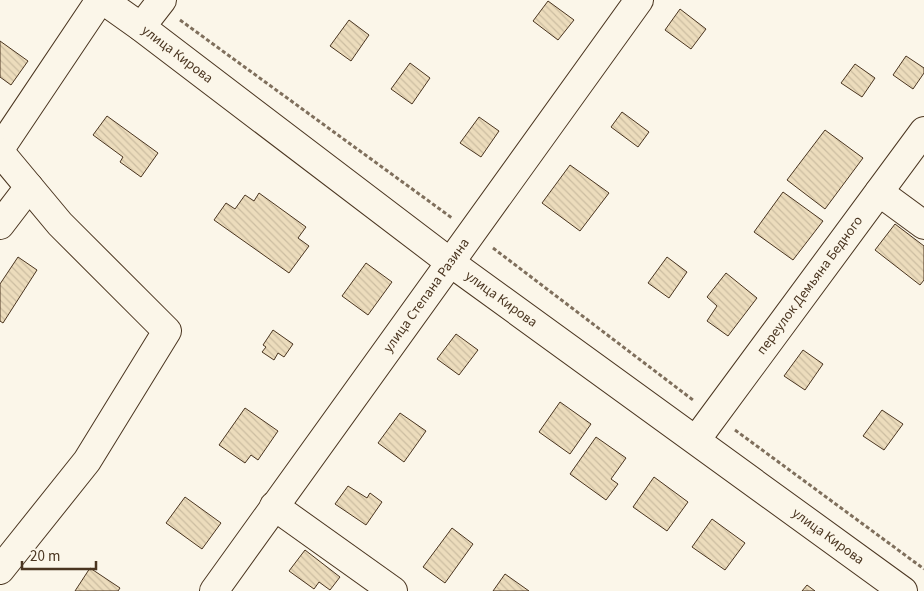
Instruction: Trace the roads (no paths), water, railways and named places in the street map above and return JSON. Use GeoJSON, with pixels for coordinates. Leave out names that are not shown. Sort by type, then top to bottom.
{"type":"FeatureCollection","features":[{"type":"Feature","properties":{"kind":"street","name":"улица Кирова"},"geometry":{"type":"LineString","coordinates":[[102,0],[141,27],[451,263],[903,591]]}},
{"type":"Feature","properties":{"kind":"street"},"geometry":{"type":"LineString","coordinates":[[0,570],[87,461],[167,331],[60,224],[0,150],[102,0]]}},
{"type":"Feature","properties":{"kind":"street","name":"улица Степана Разина"},"geometry":{"type":"LineString","coordinates":[[214,591],[639,0]]}},
{"type":"Feature","properties":{"kind":"street"},"geometry":{"type":"LineString","coordinates":[[141,27],[160,2]]}},
{"type":"Feature","properties":{"kind":"street","name":"переулок Демьяна Бедного"},"geometry":{"type":"LineString","coordinates":[[696,440],[924,131]]}},
{"type":"Feature","properties":{"kind":"street"},"geometry":{"type":"LineString","coordinates":[[0,225],[29,187]]}},
{"type":"Feature","properties":{"kind":"street"},"geometry":{"type":"LineString","coordinates":[[879,192],[924,225]]}},
{"type":"Feature","properties":{"kind":"street"},"geometry":{"type":"LineString","coordinates":[[274,506],[393,591]]}}]}
